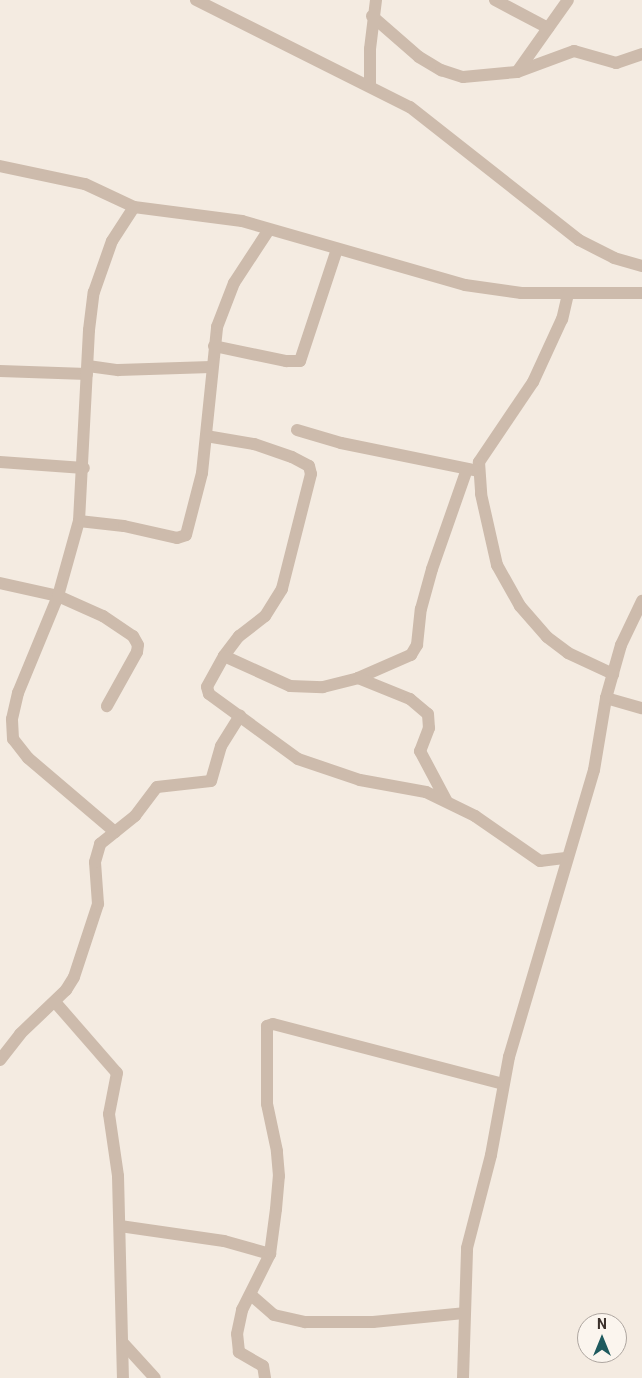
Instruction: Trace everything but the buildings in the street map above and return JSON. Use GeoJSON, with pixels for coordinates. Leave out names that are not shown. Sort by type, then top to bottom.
{"type":"FeatureCollection","features":[{"type":"Feature","properties":{"kind":"street"},"geometry":{"type":"LineString","coordinates":[[196,0],[410,107],[442,129],[579,240],[614,258],[642,266]]}},
{"type":"Feature","properties":{"kind":"street"},"geometry":{"type":"LineString","coordinates":[[370,86],[372,16],[376,0]]}},
{"type":"Feature","properties":{"kind":"street"},"geometry":{"type":"LineString","coordinates":[[495,0],[548,28]]}},
{"type":"Feature","properties":{"kind":"street"},"geometry":{"type":"LineString","coordinates":[[517,72],[568,0]]}},
{"type":"Feature","properties":{"kind":"street"},"geometry":{"type":"LineString","coordinates":[[372,16],[419,57],[441,70],[463,77],[517,72],[574,51],[616,63],[642,54]]}},
{"type":"Feature","properties":{"kind":"street"},"geometry":{"type":"LineString","coordinates":[[0,166],[85,184],[134,207],[225,218],[465,285],[521,293],[642,293]]}},
{"type":"Feature","properties":{"kind":"street"},"geometry":{"type":"LineString","coordinates":[[115,832],[28,758],[14,739],[14,707],[58,596],[79,521],[84,468],[88,330],[98,274],[112,241],[134,207]]}},
{"type":"Feature","properties":{"kind":"street"},"geometry":{"type":"LineString","coordinates":[[79,521],[184,537],[202,473],[211,367],[217,327],[234,283],[268,231]]}},
{"type":"Feature","properties":{"kind":"street"},"geometry":{"type":"LineString","coordinates":[[214,346],[286,361],[300,361],[337,249]]}},
{"type":"Feature","properties":{"kind":"street"},"geometry":{"type":"LineString","coordinates":[[224,656],[290,686],[323,687],[358,678],[402,661],[415,650],[432,569],[473,469],[537,373],[562,319],[568,294]]}},
{"type":"Feature","properties":{"kind":"street"},"geometry":{"type":"LineString","coordinates":[[0,371],[211,367]]}},
{"type":"Feature","properties":{"kind":"street"},"geometry":{"type":"LineString","coordinates":[[297,430],[341,443],[473,469]]}},
{"type":"Feature","properties":{"kind":"street"},"geometry":{"type":"LineString","coordinates":[[206,436],[254,444],[292,457],[310,468],[310,483],[292,539],[282,589],[265,616],[239,636],[224,656],[207,689],[210,694],[303,762],[360,780],[409,788],[446,800],[475,816],[534,858],[544,862],[566,858]]}},
{"type":"Feature","properties":{"kind":"street"},"geometry":{"type":"LineString","coordinates":[[0,462],[84,468]]}},
{"type":"Feature","properties":{"kind":"street"},"geometry":{"type":"LineString","coordinates":[[473,469],[484,516],[506,587],[547,637],[568,653],[613,674]]}},
{"type":"Feature","properties":{"kind":"street"},"geometry":{"type":"LineString","coordinates":[[0,583],[58,596],[104,616],[135,639],[137,652],[107,706]]}},
{"type":"Feature","properties":{"kind":"street"},"geometry":{"type":"LineString","coordinates":[[462,1378],[467,1248],[491,1155],[503,1084],[566,858],[594,770],[606,698],[630,621],[642,600]]}},
{"type":"Feature","properties":{"kind":"street"},"geometry":{"type":"LineString","coordinates":[[358,678],[410,700],[428,714],[429,728],[420,751],[446,800]]}},
{"type":"Feature","properties":{"kind":"street"},"geometry":{"type":"LineString","coordinates":[[606,698],[642,708]]}},
{"type":"Feature","properties":{"kind":"street"},"geometry":{"type":"LineString","coordinates":[[0,1060],[20,1034],[55,1002],[74,977],[98,904],[96,853],[100,844],[135,816],[157,787],[212,781],[221,746],[240,715]]}},
{"type":"Feature","properties":{"kind":"street"},"geometry":{"type":"LineString","coordinates":[[55,1002],[117,1073],[109,1114],[118,1176],[123,1378]]}},
{"type":"Feature","properties":{"kind":"street"},"geometry":{"type":"LineString","coordinates":[[265,1378],[263,1366],[246,1357],[238,1346],[238,1322],[270,1254],[279,1176],[278,1151],[267,1104],[266,1030],[269,1024],[503,1084]]}},
{"type":"Feature","properties":{"kind":"street"},"geometry":{"type":"LineString","coordinates":[[120,1226],[224,1241],[270,1254]]}},
{"type":"Feature","properties":{"kind":"street"},"geometry":{"type":"LineString","coordinates":[[251,1295],[274,1315],[306,1322],[373,1322],[464,1313]]}},
{"type":"Feature","properties":{"kind":"street"},"geometry":{"type":"LineString","coordinates":[[123,1343],[155,1378]]}}]}
